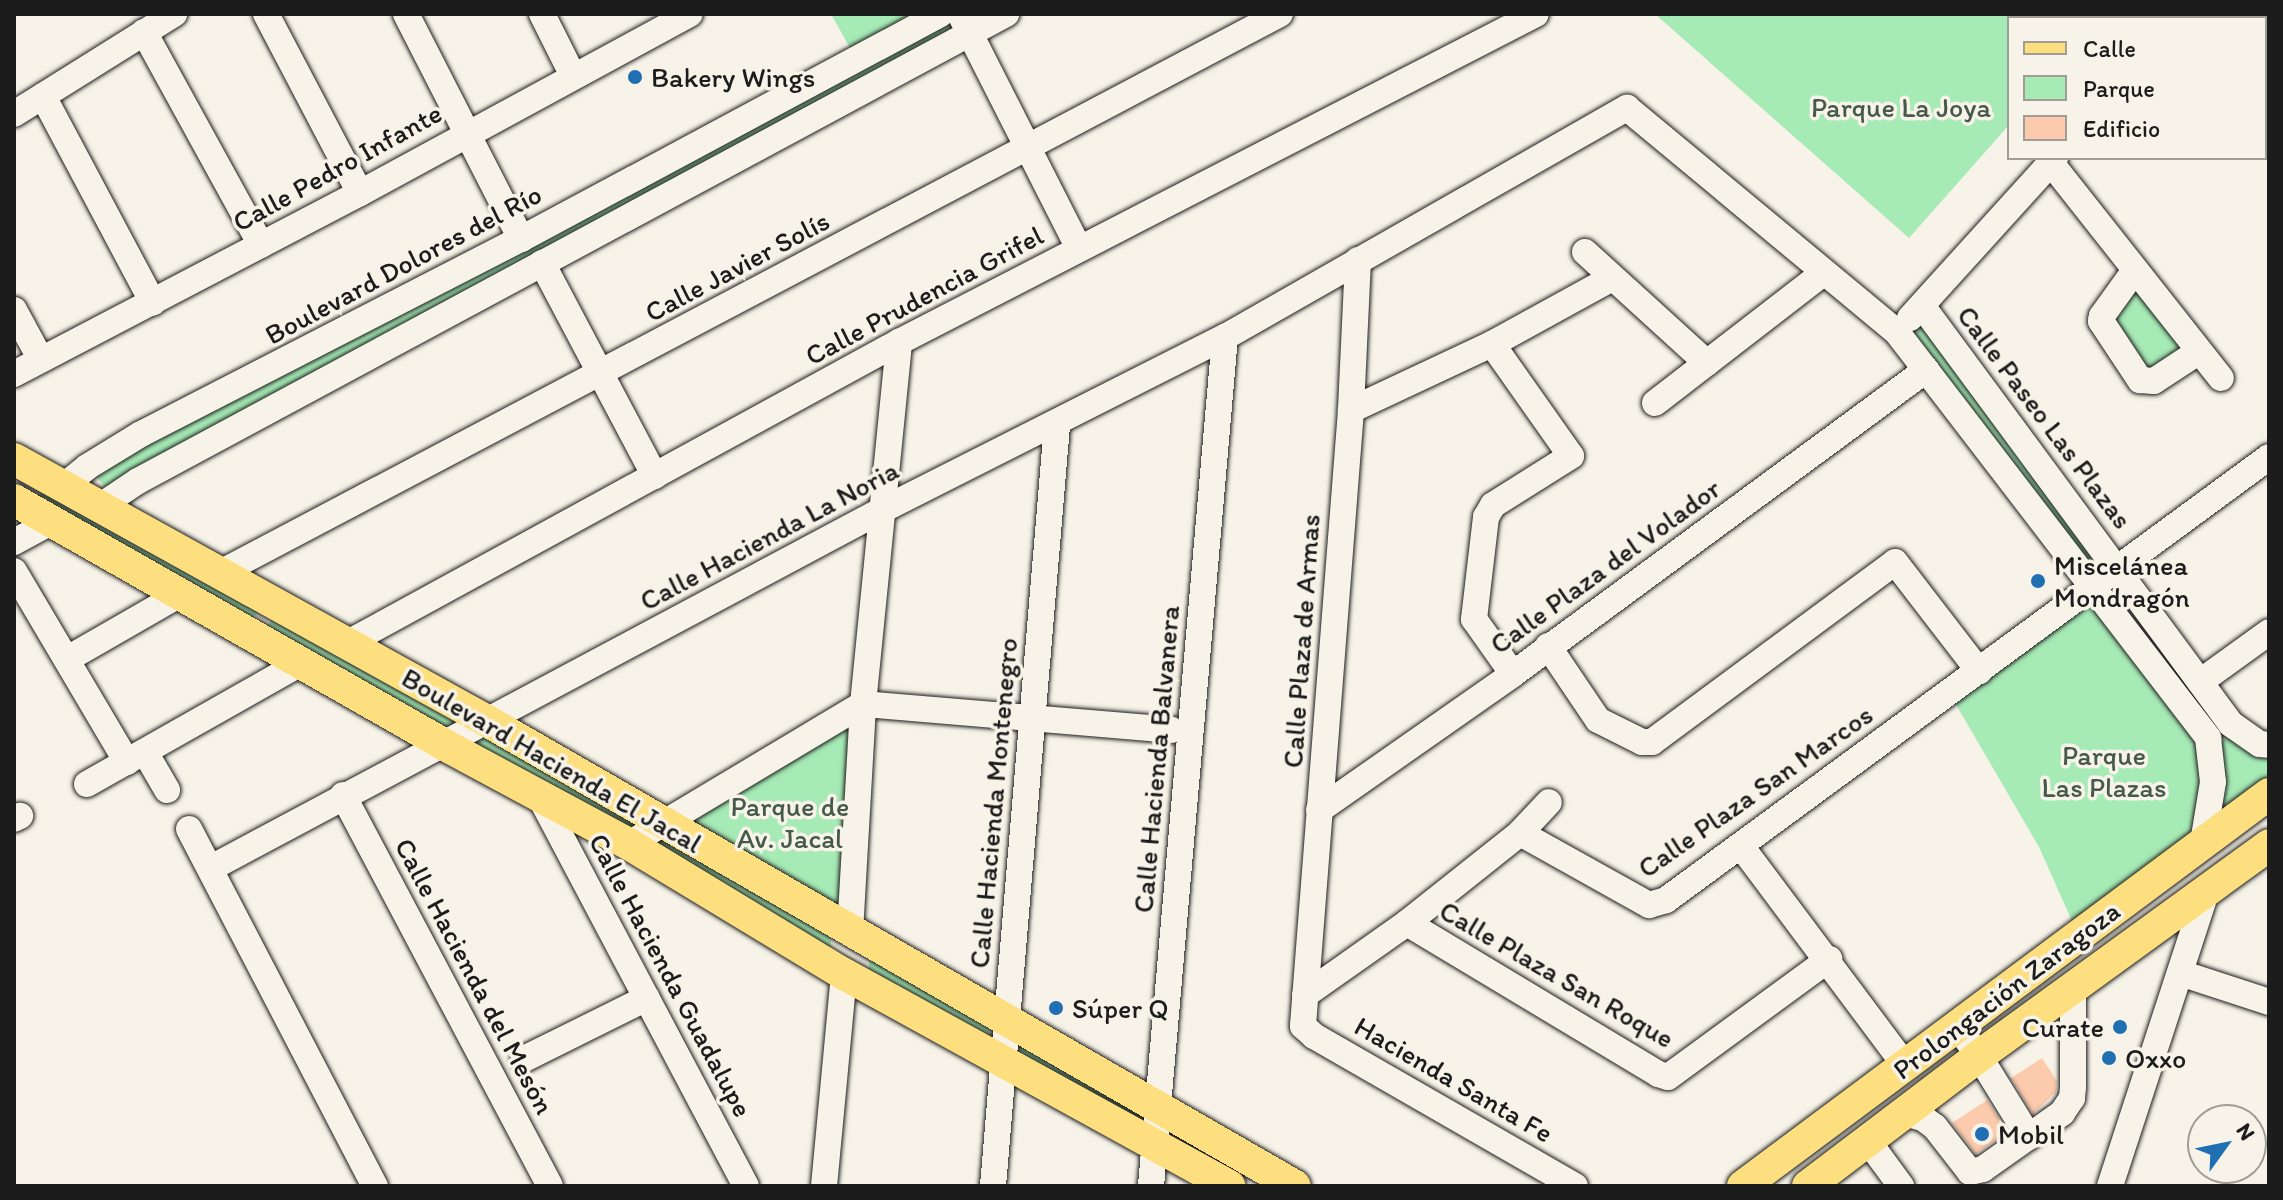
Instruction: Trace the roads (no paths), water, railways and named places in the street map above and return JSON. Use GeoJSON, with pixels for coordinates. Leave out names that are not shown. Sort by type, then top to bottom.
{"type":"FeatureCollection","features":[{"type":"Feature","properties":{"kind":"main road","name":"Boulevard Hacienda El Jacal"},"geometry":{"type":"LineString","coordinates":[[14,459],[279,603],[487,721],[1295,1186]]}},
{"type":"Feature","properties":{"kind":"main road","name":"Boulevard Hacienda El Jacal"},"geometry":{"type":"LineString","coordinates":[[17,506],[53,521],[182,593],[443,744],[629,844],[844,974],[1230,1186]]}},
{"type":"Feature","properties":{"kind":"main road"},"geometry":{"type":"LineString","coordinates":[[256,635],[279,603]]}},
{"type":"Feature","properties":{"kind":"main road","name":"Prolongación Zaragoza"},"geometry":{"type":"LineString","coordinates":[[1743,1186],[2269,794]]}},
{"type":"Feature","properties":{"kind":"main road","name":"Prolongación Zaragoza"},"geometry":{"type":"LineString","coordinates":[[1808,1186],[1979,1056],[2269,845]]}},
{"type":"Feature","properties":{"kind":"street"},"geometry":{"type":"LineString","coordinates":[[14,114],[174,14]]}},
{"type":"Feature","properties":{"kind":"street"},"geometry":{"type":"LineString","coordinates":[[266,14],[360,193]]}},
{"type":"Feature","properties":{"kind":"street"},"geometry":{"type":"LineString","coordinates":[[406,14],[521,239]]}},
{"type":"Feature","properties":{"kind":"street"},"geometry":{"type":"LineString","coordinates":[[542,14],[573,76]]}},
{"type":"Feature","properties":{"kind":"street","name":"Boulevard Dolores del Río"},"geometry":{"type":"LineString","coordinates":[[55,480],[87,467],[141,434],[521,239],[940,14]]}},
{"type":"Feature","properties":{"kind":"street"},"geometry":{"type":"LineString","coordinates":[[99,507],[138,481],[861,91],[965,23],[1006,14]]}},
{"type":"Feature","properties":{"kind":"street","name":"Calle Javier Solís"},"geometry":{"type":"LineString","coordinates":[[222,572],[1280,14]]}},
{"type":"Feature","properties":{"kind":"street","name":"Calle Pedro Infante"},"geometry":{"type":"LineString","coordinates":[[14,374],[360,193],[681,16]]}},
{"type":"Feature","properties":{"kind":"street","name":"Calle Prudencia Grifel"},"geometry":{"type":"LineString","coordinates":[[348,643],[899,342],[1522,17]]}},
{"type":"Feature","properties":{"kind":"street"},"geometry":{"type":"LineString","coordinates":[[965,23],[1079,249]]}},
{"type":"Feature","properties":{"kind":"street"},"geometry":{"type":"LineString","coordinates":[[144,32],[261,245]]}},
{"type":"Feature","properties":{"kind":"street"},"geometry":{"type":"LineString","coordinates":[[847,64],[861,91]]}},
{"type":"Feature","properties":{"kind":"street"},"geometry":{"type":"LineString","coordinates":[[43,96],[153,303]]}},
{"type":"Feature","properties":{"kind":"street","name":"Calle Hacienda La Noria"},"geometry":{"type":"LineString","coordinates":[[211,868],[884,509],[1057,425],[1225,337],[1627,108],[1822,274]]}},
{"type":"Feature","properties":{"kind":"street"},"geometry":{"type":"LineString","coordinates":[[1896,331],[1923,307],[2053,160],[2221,378]]}},
{"type":"Feature","properties":{"kind":"street"},"geometry":{"type":"LineString","coordinates":[[613,189],[626,218]]}},
{"type":"Feature","properties":{"kind":"street"},"geometry":{"type":"LineString","coordinates":[[1585,252],[1707,363]]}},
{"type":"Feature","properties":{"kind":"street","name":"Calle Plaza de Armas"},"geometry":{"type":"LineString","coordinates":[[1303,1026],[1351,410],[1358,260]]}},
{"type":"Feature","properties":{"kind":"street"},"geometry":{"type":"LineString","coordinates":[[542,263],[655,476]]}},
{"type":"Feature","properties":{"kind":"street"},"geometry":{"type":"LineString","coordinates":[[2135,270],[2101,321],[2140,380],[2146,383],[2154,381],[2198,352]]}},
{"type":"Feature","properties":{"kind":"street"},"geometry":{"type":"LineString","coordinates":[[1655,403],[1822,274],[1896,331],[2208,738],[2213,782],[2203,843]]}},
{"type":"Feature","properties":{"kind":"street"},"geometry":{"type":"LineString","coordinates":[[1351,410],[1492,344],[1612,278]]}},
{"type":"Feature","properties":{"kind":"street","name":"Calle Paseo Las Plazas"},"geometry":{"type":"LineString","coordinates":[[1923,307],[2231,724],[2260,744],[2269,745]]}},
{"type":"Feature","properties":{"kind":"street"},"geometry":{"type":"LineString","coordinates":[[14,310],[40,358]]}},
{"type":"Feature","properties":{"kind":"street","name":"Calle Hacienda Balvanera"},"geometry":{"type":"LineString","coordinates":[[1151,1186],[1225,337]]}},
{"type":"Feature","properties":{"kind":"street"},"geometry":{"type":"LineString","coordinates":[[850,932],[863,704],[899,342]]}},
{"type":"Feature","properties":{"kind":"street"},"geometry":{"type":"LineString","coordinates":[[1492,344],[1571,456],[1493,505],[1486,517],[1474,619],[1513,674]]}},
{"type":"Feature","properties":{"kind":"street","name":"Calle Plaza del Volador"},"geometry":{"type":"LineString","coordinates":[[1319,810],[1513,674],[1926,370]]}},
{"type":"Feature","properties":{"kind":"street"},"geometry":{"type":"LineString","coordinates":[[223,394],[243,425]]}},
{"type":"Feature","properties":{"kind":"street","name":"Calle Hacienda Montenegro"},"geometry":{"type":"LineString","coordinates":[[993,1186],[1057,425]]}},
{"type":"Feature","properties":{"kind":"street","name":"Calle Plaza San Marcos"},"geometry":{"type":"LineString","coordinates":[[1520,833],[1649,905],[1666,900],[2269,457]]}},
{"type":"Feature","properties":{"kind":"street"},"geometry":{"type":"LineString","coordinates":[[17,506],[55,480]]}},
{"type":"Feature","properties":{"kind":"street"},"geometry":{"type":"LineString","coordinates":[[14,542],[53,521]]}},
{"type":"Feature","properties":{"kind":"street"},"geometry":{"type":"LineString","coordinates":[[1548,646],[1598,720],[1642,742],[1652,742],[1895,562],[1903,568],[1979,671]]}},
{"type":"Feature","properties":{"kind":"street"},"geometry":{"type":"LineString","coordinates":[[14,571],[136,757],[167,790]]}},
{"type":"Feature","properties":{"kind":"street"},"geometry":{"type":"LineString","coordinates":[[69,658],[182,593]]}},
{"type":"Feature","properties":{"kind":"street"},"geometry":{"type":"LineString","coordinates":[[2200,682],[2269,632]]}},
{"type":"Feature","properties":{"kind":"street"},"geometry":{"type":"LineString","coordinates":[[87,784],[303,662]]}},
{"type":"Feature","properties":{"kind":"street"},"geometry":{"type":"LineString","coordinates":[[629,844],[863,704],[1172,730]]}},
{"type":"Feature","properties":{"kind":"street"},"geometry":{"type":"LineString","coordinates":[[2208,738],[2231,724]]}},
{"type":"Feature","properties":{"kind":"street","name":"Calle Hacienda del Mesón"},"geometry":{"type":"LineString","coordinates":[[343,795],[550,1186]]}},
{"type":"Feature","properties":{"kind":"street","name":"Calle Hacienda Guadalupe"},"geometry":{"type":"LineString","coordinates":[[539,795],[746,1186]]}},
{"type":"Feature","properties":{"kind":"street"},"geometry":{"type":"LineString","coordinates":[[1305,995],[1407,923],[1520,833],[1549,802]]}},
{"type":"Feature","properties":{"kind":"street"},"geometry":{"type":"LineString","coordinates":[[189,829],[375,1186]]}},
{"type":"Feature","properties":{"kind":"street"},"geometry":{"type":"LineString","coordinates":[[1741,846],[1829,959],[1905,1065]]}},
{"type":"Feature","properties":{"kind":"street"},"geometry":{"type":"LineString","coordinates":[[2110,1186],[2208,887]]}},
{"type":"Feature","properties":{"kind":"street","name":"Calle Plaza San Roque"},"geometry":{"type":"LineString","coordinates":[[1407,923],[1658,1074],[1668,1077],[1829,959]]}},
{"type":"Feature","properties":{"kind":"street"},"geometry":{"type":"LineString","coordinates":[[2180,973],[2269,1002]]}},
{"type":"Feature","properties":{"kind":"street"},"geometry":{"type":"LineString","coordinates":[[824,1186],[844,974]]}},
{"type":"Feature","properties":{"kind":"street"},"geometry":{"type":"LineString","coordinates":[[1904,1113],[1923,1118],[1935,1127],[1970,1172],[1983,1169],[2062,1113],[2072,1098],[2073,987]]}},
{"type":"Feature","properties":{"kind":"street"},"geometry":{"type":"LineString","coordinates":[[524,1059],[647,998]]}},
{"type":"Feature","properties":{"kind":"street","name":"Hacienda Santa Fe"},"geometry":{"type":"LineString","coordinates":[[1303,1026],[1314,1036],[1575,1186]]}},
{"type":"Feature","properties":{"kind":"street"},"geometry":{"type":"LineString","coordinates":[[1957,1026],[2029,1137]]}},
{"type":"Feature","properties":{"kind":"street"},"geometry":{"type":"LineString","coordinates":[[1868,1141],[1901,1186]]}},
{"type":"Feature","properties":{"kind":"place","name":"Bakery Wings"},"geometry":{"type":"Point","coordinates":[635,77]}},
{"type":"Feature","properties":{"kind":"place","name":"Miscelánea Mondragón"},"geometry":{"type":"Point","coordinates":[2038,581]}},
{"type":"Feature","properties":{"kind":"place","name":"Súper Q"},"geometry":{"type":"Point","coordinates":[1056,1008]}},
{"type":"Feature","properties":{"kind":"place","name":"Curate"},"geometry":{"type":"Point","coordinates":[2120,1027]}},
{"type":"Feature","properties":{"kind":"place","name":"Oxxo"},"geometry":{"type":"Point","coordinates":[2109,1058]}},
{"type":"Feature","properties":{"kind":"place","name":"Mobil"},"geometry":{"type":"Point","coordinates":[1982,1134]}},
{"type":"Feature","properties":{"kind":"park label","name":"Parque La Joya"},"geometry":{"type":"Point","coordinates":[1901,107]}},
{"type":"Feature","properties":{"kind":"park label","name":"Parque Las Plazas"},"geometry":{"type":"Point","coordinates":[2104,771]}},
{"type":"Feature","properties":{"kind":"park label","name":"Parque de Av. Jacal"},"geometry":{"type":"Point","coordinates":[790,822]}}]}
